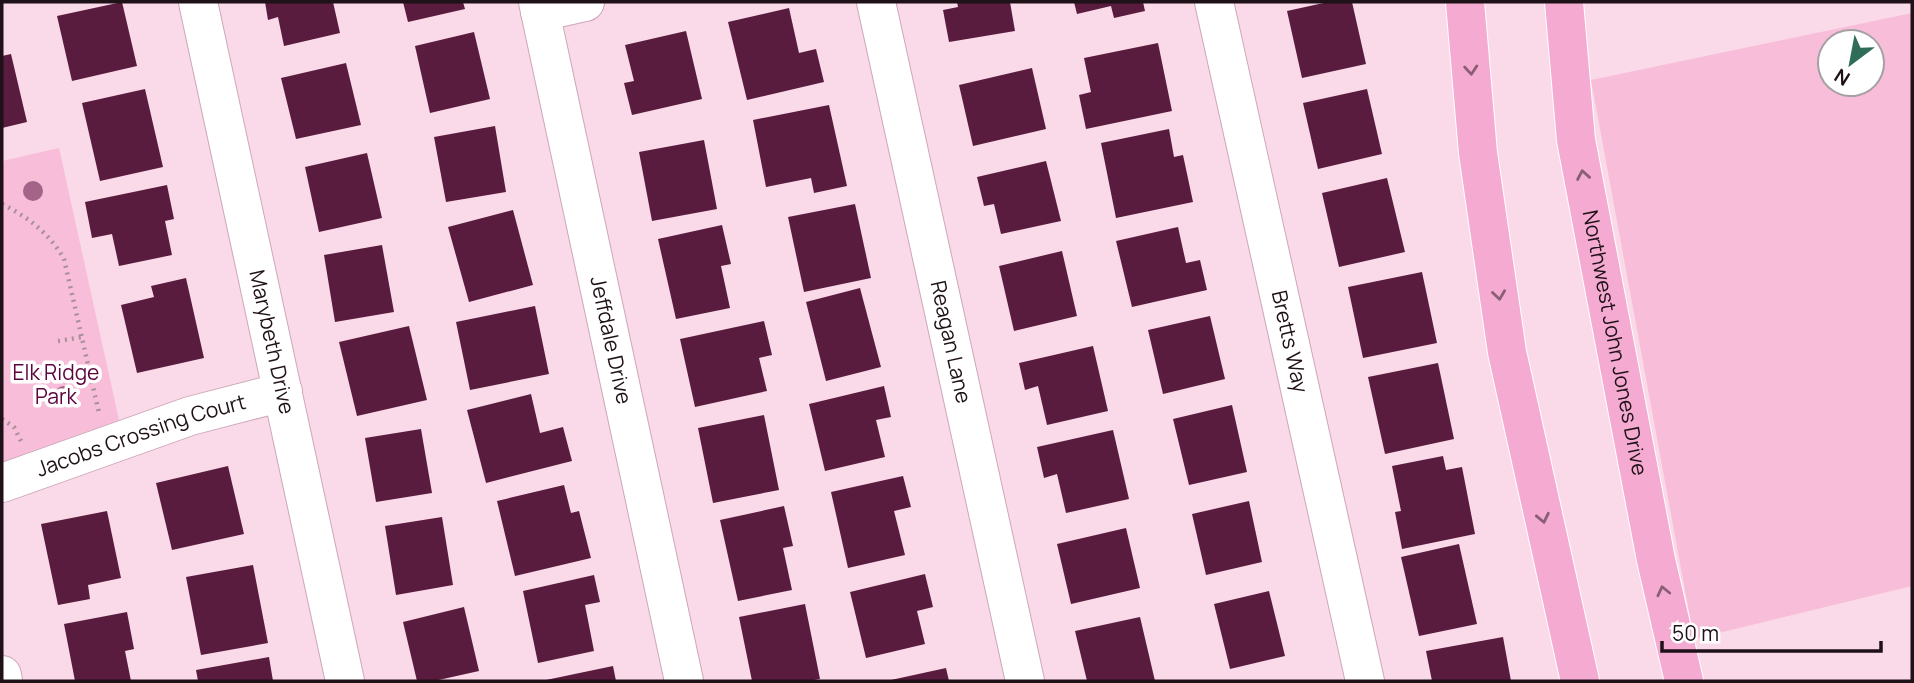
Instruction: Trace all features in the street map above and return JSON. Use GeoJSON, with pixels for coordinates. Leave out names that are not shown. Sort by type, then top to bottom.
{"type":"FeatureCollection","features":[{"type":"Feature","properties":{"kind":"main road"},"geometry":{"type":"LineString","coordinates":[[1465,2],[1478,153],[1507,352],[1580,681]]}},
{"type":"Feature","properties":{"kind":"main road","name":"Northwest John Jones Drive"},"geometry":{"type":"LineString","coordinates":[[1564,2],[1576,140],[1656,560],[1684,681]]}},
{"type":"Feature","properties":{"kind":"street","name":"Marybeth Drive"},"geometry":{"type":"LineString","coordinates":[[198,2],[345,681]]}},
{"type":"Feature","properties":{"kind":"street"},"geometry":{"type":"LineString","coordinates":[[539,7],[585,2]]}},
{"type":"Feature","properties":{"kind":"street","name":"Reagan Lane"},"geometry":{"type":"LineString","coordinates":[[876,2],[1024,681]]}},
{"type":"Feature","properties":{"kind":"street","name":"Bretts Way"},"geometry":{"type":"LineString","coordinates":[[1214,2],[1365,681]]}},
{"type":"Feature","properties":{"kind":"street","name":"Jeffdale Drive"},"geometry":{"type":"LineString","coordinates":[[539,7],[684,681]]}},
{"type":"Feature","properties":{"kind":"street","name":"Jacobs Crossing Court"},"geometry":{"type":"LineString","coordinates":[[2,483],[190,416],[283,392]]}},
{"type":"Feature","properties":{"kind":"street"},"geometry":{"type":"LineString","coordinates":[[2,675],[3,681]]}},
{"type":"Feature","properties":{"kind":"path"},"geometry":{"type":"LineString","coordinates":[[2,204],[36,225],[58,248],[69,273],[100,418]]}},
{"type":"Feature","properties":{"kind":"path"},"geometry":{"type":"LineString","coordinates":[[58,341],[82,337]]}},
{"type":"Feature","properties":{"kind":"path"},"geometry":{"type":"LineString","coordinates":[[2,419],[14,427],[23,445]]}},
{"type":"Feature","properties":{"kind":"green space"},"geometry":{"type":"Polygon","coordinates":[[[1912,13],[1912,586],[1694,639],[1591,80],[1816,33],[1816,98],[1886,98],[1886,28],[1840,28],[1912,13]]]}},
{"type":"Feature","properties":{"kind":"green space","name":"Elk Ridge Park"},"geometry":{"type":"Polygon","coordinates":[[[59,148],[119,420],[2,462],[2,161],[59,148]]]}},
{"type":"Feature","properties":{"kind":"building"},"geometry":{"type":"Polygon","coordinates":[[[122,2],[137,66],[72,81],[57,16],[122,2]]]}},
{"type":"Feature","properties":{"kind":"building"},"geometry":{"type":"Polygon","coordinates":[[[265,2],[333,2],[340,33],[284,46],[278,17],[268,20],[265,2]]]}},
{"type":"Feature","properties":{"kind":"building"},"geometry":{"type":"Polygon","coordinates":[[[403,2],[463,2],[465,9],[408,22],[403,2]]]}},
{"type":"Feature","properties":{"kind":"building"},"geometry":{"type":"Polygon","coordinates":[[[957,2],[1010,2],[1015,31],[949,42],[943,10],[958,7],[957,2]]]}},
{"type":"Feature","properties":{"kind":"building"},"geometry":{"type":"Polygon","coordinates":[[[1074,2],[1143,2],[1145,11],[1114,18],[1111,6],[1077,14],[1074,2]]]}},
{"type":"Feature","properties":{"kind":"building"},"geometry":{"type":"Polygon","coordinates":[[[1328,2],[1352,2],[1366,64],[1302,78],[1287,11],[1328,2]]]}},
{"type":"Feature","properties":{"kind":"building"},"geometry":{"type":"Polygon","coordinates":[[[789,8],[799,53],[816,49],[824,82],[747,100],[728,22],[789,8]]]}},
{"type":"Feature","properties":{"kind":"building"},"geometry":{"type":"Polygon","coordinates":[[[686,31],[702,99],[632,115],[624,83],[634,81],[625,45],[686,31]]]}},
{"type":"Feature","properties":{"kind":"building"},"geometry":{"type":"Polygon","coordinates":[[[474,32],[490,99],[430,113],[415,46],[474,32]]]}},
{"type":"Feature","properties":{"kind":"building"},"geometry":{"type":"Polygon","coordinates":[[[1158,43],[1172,111],[1086,129],[1079,95],[1091,92],[1084,58],[1158,43]]]}},
{"type":"Feature","properties":{"kind":"building"},"geometry":{"type":"Polygon","coordinates":[[[11,54],[27,122],[2,128],[2,56],[11,54]]]}},
{"type":"Feature","properties":{"kind":"building"},"geometry":{"type":"Polygon","coordinates":[[[346,63],[361,125],[296,139],[281,78],[346,63]]]}},
{"type":"Feature","properties":{"kind":"building"},"geometry":{"type":"Polygon","coordinates":[[[1032,68],[1046,129],[973,146],[959,85],[1032,68]]]}},
{"type":"Feature","properties":{"kind":"building"},"geometry":{"type":"Polygon","coordinates":[[[145,89],[163,167],[100,181],[82,103],[145,89]]]}},
{"type":"Feature","properties":{"kind":"building"},"geometry":{"type":"Polygon","coordinates":[[[1367,89],[1382,154],[1318,169],[1303,103],[1367,89]]]}},
{"type":"Feature","properties":{"kind":"building"},"geometry":{"type":"Polygon","coordinates":[[[829,105],[847,186],[814,193],[811,178],[766,187],[753,120],[829,105]]]}},
{"type":"Feature","properties":{"kind":"building"},"geometry":{"type":"Polygon","coordinates":[[[495,126],[506,192],[446,202],[434,137],[495,126]]]}},
{"type":"Feature","properties":{"kind":"building"},"geometry":{"type":"Polygon","coordinates":[[[1169,129],[1174,157],[1183,155],[1193,202],[1116,218],[1101,143],[1169,129]]]}},
{"type":"Feature","properties":{"kind":"building"},"geometry":{"type":"Polygon","coordinates":[[[704,140],[717,209],[652,221],[639,152],[704,140]]]}},
{"type":"Feature","properties":{"kind":"building"},"geometry":{"type":"Polygon","coordinates":[[[367,153],[382,218],[319,232],[305,167],[367,153]]]}},
{"type":"Feature","properties":{"kind":"building"},"geometry":{"type":"Polygon","coordinates":[[[1046,161],[1061,221],[1001,234],[994,204],[984,206],[977,177],[1046,161]]]}},
{"type":"Feature","properties":{"kind":"building"},"geometry":{"type":"Polygon","coordinates":[[[1387,178],[1405,252],[1339,267],[1322,193],[1387,178]]]}},
{"type":"Feature","properties":{"kind":"building"},"geometry":{"type":"Polygon","coordinates":[[[167,185],[174,219],[165,221],[172,255],[119,266],[112,234],[92,238],[85,202],[167,185]]]}},
{"type":"Feature","properties":{"kind":"building"},"geometry":{"type":"Polygon","coordinates":[[[855,204],[871,278],[804,292],[788,217],[855,204]]]}},
{"type":"Feature","properties":{"kind":"building"},"geometry":{"type":"Polygon","coordinates":[[[513,210],[533,285],[469,302],[448,227],[513,210]]]}},
{"type":"Feature","properties":{"kind":"building"},"geometry":{"type":"Polygon","coordinates":[[[722,225],[731,264],[721,266],[730,308],[676,319],[658,239],[722,225]]]}},
{"type":"Feature","properties":{"kind":"building"},"geometry":{"type":"Polygon","coordinates":[[[1178,227],[1186,263],[1200,260],[1207,290],[1132,307],[1116,241],[1178,227]]]}},
{"type":"Feature","properties":{"kind":"building"},"geometry":{"type":"Polygon","coordinates":[[[382,245],[394,312],[335,322],[324,255],[382,245]]]}},
{"type":"Feature","properties":{"kind":"building"},"geometry":{"type":"Polygon","coordinates":[[[1062,251],[1077,316],[1014,331],[999,266],[1062,251]]]}},
{"type":"Feature","properties":{"kind":"building"},"geometry":{"type":"Polygon","coordinates":[[[1422,272],[1437,343],[1363,358],[1348,287],[1422,272]]]}},
{"type":"Feature","properties":{"kind":"building"},"geometry":{"type":"Polygon","coordinates":[[[186,278],[204,358],[137,373],[121,305],[154,297],[151,286],[186,278]]]}},
{"type":"Feature","properties":{"kind":"building"},"geometry":{"type":"Polygon","coordinates":[[[860,288],[881,367],[826,381],[806,302],[860,288]]]}},
{"type":"Feature","properties":{"kind":"building"},"geometry":{"type":"Polygon","coordinates":[[[535,306],[549,374],[470,390],[456,322],[535,306]]]}},
{"type":"Feature","properties":{"kind":"building"},"geometry":{"type":"Polygon","coordinates":[[[1210,316],[1225,379],[1163,394],[1148,330],[1210,316]]]}},
{"type":"Feature","properties":{"kind":"building"},"geometry":{"type":"Polygon","coordinates":[[[764,321],[772,355],[759,358],[767,391],[695,407],[680,339],[764,321]]]}},
{"type":"Feature","properties":{"kind":"building"},"geometry":{"type":"Polygon","coordinates":[[[409,326],[427,400],[357,416],[339,342],[409,326]]]}},
{"type":"Feature","properties":{"kind":"building"},"geometry":{"type":"Polygon","coordinates":[[[1093,346],[1108,411],[1047,425],[1038,386],[1025,390],[1019,363],[1093,346]]]}},
{"type":"Feature","properties":{"kind":"building"},"geometry":{"type":"Polygon","coordinates":[[[1438,363],[1454,439],[1385,454],[1368,377],[1438,363]]]}},
{"type":"Feature","properties":{"kind":"building"},"geometry":{"type":"Polygon","coordinates":[[[884,386],[891,417],[876,420],[885,457],[825,471],[809,404],[884,386]]]}},
{"type":"Feature","properties":{"kind":"building"},"geometry":{"type":"Polygon","coordinates":[[[531,394],[540,433],[563,427],[572,461],[486,483],[467,410],[531,394]]]}},
{"type":"Feature","properties":{"kind":"building"},"geometry":{"type":"Polygon","coordinates":[[[1232,405],[1247,472],[1189,485],[1173,419],[1232,405]]]}},
{"type":"Feature","properties":{"kind":"building"},"geometry":{"type":"Polygon","coordinates":[[[764,415],[779,490],[713,503],[698,428],[764,415]]]}},
{"type":"Feature","properties":{"kind":"building"},"geometry":{"type":"Polygon","coordinates":[[[421,429],[432,493],[376,502],[365,438],[421,429]]]}},
{"type":"Feature","properties":{"kind":"building"},"geometry":{"type":"Polygon","coordinates":[[[1113,430],[1129,499],[1066,513],[1057,474],[1044,478],[1037,447],[1113,430]]]}},
{"type":"Feature","properties":{"kind":"building"},"geometry":{"type":"Polygon","coordinates":[[[1443,456],[1446,470],[1462,467],[1475,534],[1402,549],[1395,512],[1401,511],[1392,466],[1443,456]]]}},
{"type":"Feature","properties":{"kind":"building"},"geometry":{"type":"Polygon","coordinates":[[[228,466],[244,534],[172,550],[156,483],[228,466]]]}},
{"type":"Feature","properties":{"kind":"building"},"geometry":{"type":"Polygon","coordinates":[[[903,476],[911,507],[894,511],[905,555],[848,568],[831,492],[903,476]]]}},
{"type":"Feature","properties":{"kind":"building"},"geometry":{"type":"Polygon","coordinates":[[[564,485],[571,513],[579,511],[591,558],[515,576],[497,501],[564,485]]]}},
{"type":"Feature","properties":{"kind":"building"},"geometry":{"type":"Polygon","coordinates":[[[1249,501],[1262,562],[1206,575],[1192,514],[1249,501]]]}},
{"type":"Feature","properties":{"kind":"building"},"geometry":{"type":"Polygon","coordinates":[[[784,506],[793,546],[783,548],[792,590],[738,601],[720,520],[784,506]]]}},
{"type":"Feature","properties":{"kind":"building"},"geometry":{"type":"Polygon","coordinates":[[[107,511],[121,578],[88,585],[90,599],[58,605],[41,524],[107,511]]]}},
{"type":"Feature","properties":{"kind":"building"},"geometry":{"type":"Polygon","coordinates":[[[442,517],[453,585],[396,595],[385,526],[442,517]]]}},
{"type":"Feature","properties":{"kind":"building"},"geometry":{"type":"Polygon","coordinates":[[[1126,528],[1140,588],[1071,604],[1057,544],[1126,528]]]}},
{"type":"Feature","properties":{"kind":"building"},"geometry":{"type":"Polygon","coordinates":[[[1459,544],[1477,624],[1419,636],[1401,557],[1459,544]]]}},
{"type":"Feature","properties":{"kind":"building"},"geometry":{"type":"Polygon","coordinates":[[[253,565],[268,643],[201,655],[186,577],[253,565]]]}},
{"type":"Feature","properties":{"kind":"building"},"geometry":{"type":"Polygon","coordinates":[[[925,574],[933,607],[917,611],[925,644],[866,658],[850,592],[925,574]]]}},
{"type":"Feature","properties":{"kind":"building"},"geometry":{"type":"Polygon","coordinates":[[[594,575],[600,602],[585,605],[594,651],[538,663],[523,591],[594,575]]]}},
{"type":"Feature","properties":{"kind":"building"},"geometry":{"type":"Polygon","coordinates":[[[1269,591],[1285,656],[1230,669],[1214,604],[1269,591]]]}},
{"type":"Feature","properties":{"kind":"building"},"geometry":{"type":"Polygon","coordinates":[[[805,604],[820,679],[752,681],[739,617],[805,604]]]}},
{"type":"Feature","properties":{"kind":"building"},"geometry":{"type":"Polygon","coordinates":[[[464,607],[479,671],[434,681],[417,681],[403,622],[464,607]]]}},
{"type":"Feature","properties":{"kind":"building"},"geometry":{"type":"Polygon","coordinates":[[[127,612],[134,649],[125,651],[131,681],[75,681],[64,624],[127,612]]]}},
{"type":"Feature","properties":{"kind":"building"},"geometry":{"type":"Polygon","coordinates":[[[1140,617],[1155,681],[1087,681],[1075,631],[1140,617]]]}},
{"type":"Feature","properties":{"kind":"building"},"geometry":{"type":"Polygon","coordinates":[[[1503,637],[1511,681],[1432,681],[1426,651],[1503,637]]]}},
{"type":"Feature","properties":{"kind":"building"},"geometry":{"type":"Polygon","coordinates":[[[269,657],[273,681],[198,681],[196,670],[269,657]]]}},
{"type":"Feature","properties":{"kind":"building"},"geometry":{"type":"Polygon","coordinates":[[[613,666],[616,681],[546,681],[546,680],[613,666]]]}},
{"type":"Feature","properties":{"kind":"building"},"geometry":{"type":"Polygon","coordinates":[[[946,668],[949,681],[891,681],[891,680],[946,668]]]}}]}
